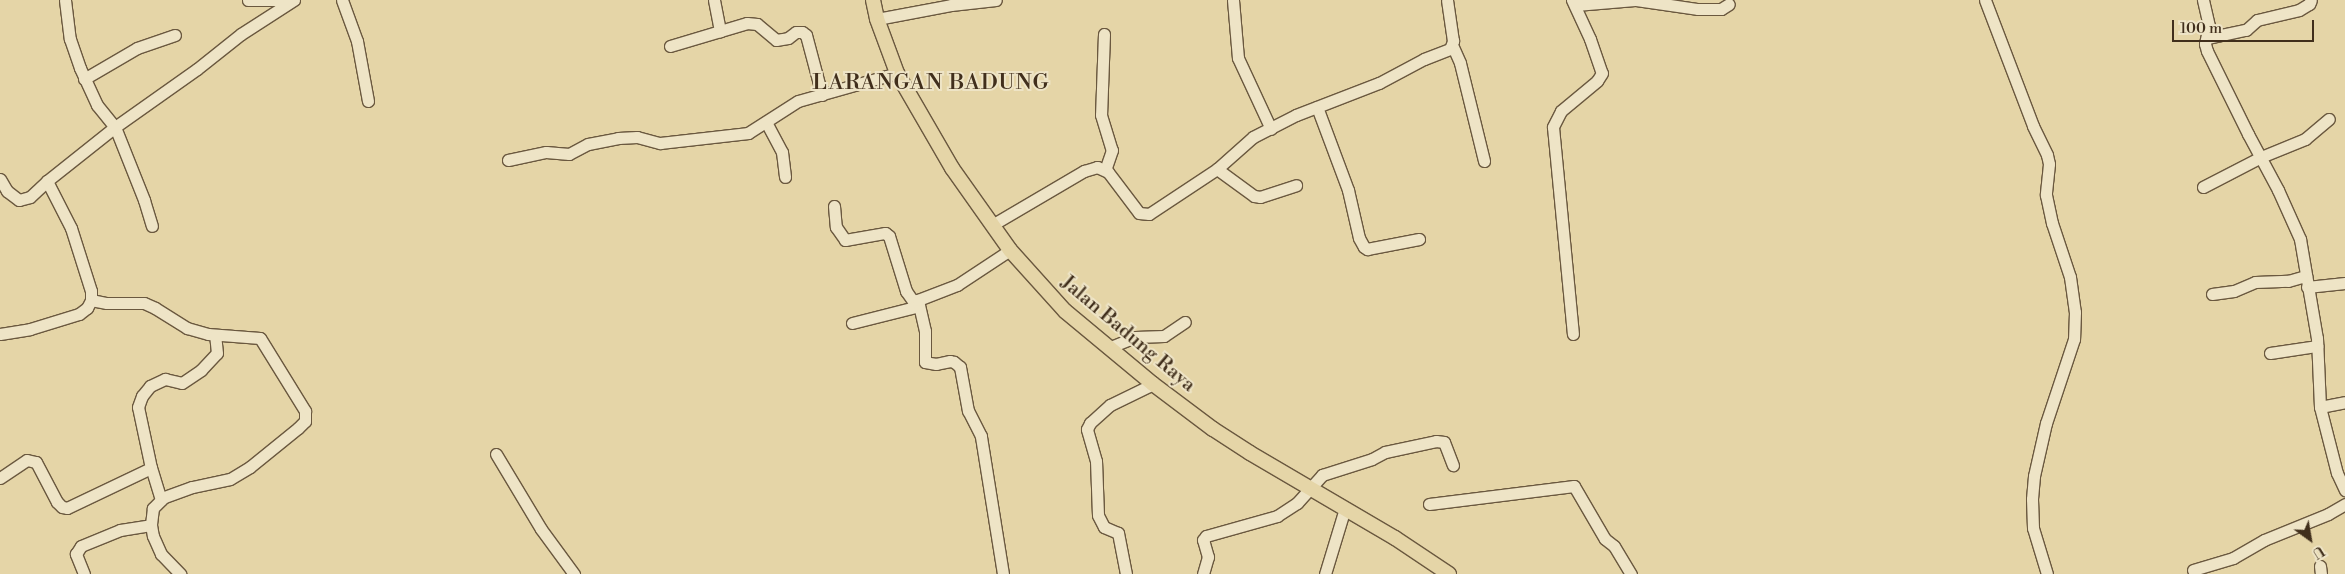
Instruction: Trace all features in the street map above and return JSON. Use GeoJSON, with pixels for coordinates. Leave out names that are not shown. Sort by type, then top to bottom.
{"type":"FeatureCollection","features":[{"type":"Feature","properties":{"kind":"main road","name":"Jalan Badung Raya"},"geometry":{"type":"LineString","coordinates":[[873,0],[877,19],[897,73],[952,168],[1010,250],[1065,311],[1153,384],[1242,448],[1345,508],[1449,574]]}},
{"type":"Feature","properties":{"kind":"street"},"geometry":{"type":"LineString","coordinates":[[65,0],[70,39],[84,79],[97,105],[115,127],[144,200],[152,226]]}},
{"type":"Feature","properties":{"kind":"street"},"geometry":{"type":"LineString","coordinates":[[248,0],[282,0]]}},
{"type":"Feature","properties":{"kind":"street"},"geometry":{"type":"LineString","coordinates":[[0,178],[7,191],[19,200],[30,197],[47,181],[115,127],[241,34],[294,0]]}},
{"type":"Feature","properties":{"kind":"street"},"geometry":{"type":"LineString","coordinates":[[342,0],[357,41],[368,101]]}},
{"type":"Feature","properties":{"kind":"street"},"geometry":{"type":"LineString","coordinates":[[714,0],[720,31]]}},
{"type":"Feature","properties":{"kind":"street"},"geometry":{"type":"LineString","coordinates":[[877,19],[951,5],[996,0]]}},
{"type":"Feature","properties":{"kind":"street"},"geometry":{"type":"LineString","coordinates":[[1233,0],[1238,58],[1271,129]]}},
{"type":"Feature","properties":{"kind":"street"},"geometry":{"type":"LineString","coordinates":[[1447,0],[1453,47],[1460,63],[1484,161]]}},
{"type":"Feature","properties":{"kind":"street"},"geometry":{"type":"LineString","coordinates":[[1573,334],[1553,127],[1561,111],[1597,81],[1602,73],[1574,3],[1635,0],[1721,9],[1729,4]]}},
{"type":"Feature","properties":{"kind":"street"},"geometry":{"type":"LineString","coordinates":[[1985,0],[2032,126],[2047,155],[2049,164],[2046,195],[2052,223],[2070,277],[2075,312],[2074,339],[2046,423],[2034,476],[2032,499],[2033,528],[2047,574]]}},
{"type":"Feature","properties":{"kind":"street"},"geometry":{"type":"LineString","coordinates":[[2203,0],[2209,26],[2207,51],[2300,239],[2317,346],[2320,407],[2337,473],[2345,490]]}},
{"type":"Feature","properties":{"kind":"street"},"geometry":{"type":"LineString","coordinates":[[2207,38],[2246,30],[2257,20],[2287,11],[2299,10],[2309,4],[2311,0]]}},
{"type":"Feature","properties":{"kind":"street"},"geometry":{"type":"LineString","coordinates":[[670,46],[747,23],[757,24],[776,40],[788,38],[796,32],[802,32],[806,35],[822,95]]}},
{"type":"Feature","properties":{"kind":"street"},"geometry":{"type":"LineString","coordinates":[[1104,34],[1101,115],[1112,150],[1105,170]]}},
{"type":"Feature","properties":{"kind":"street"},"geometry":{"type":"LineString","coordinates":[[84,79],[137,48],[175,35]]}},
{"type":"Feature","properties":{"kind":"street"},"geometry":{"type":"LineString","coordinates":[[992,226],[1084,171],[1097,167],[1105,170],[1139,212],[1147,215],[1217,169],[1253,137],[1317,107],[1379,83],[1424,59],[1453,47]]}},
{"type":"Feature","properties":{"kind":"street"},"geometry":{"type":"LineString","coordinates":[[508,160],[546,152],[569,154],[588,144],[618,138],[637,137],[660,143],[748,133],[788,105],[809,97],[897,73]]}},
{"type":"Feature","properties":{"kind":"street"},"geometry":{"type":"LineString","coordinates":[[1317,107],[1348,190],[1359,238],[1364,248],[1419,239]]}},
{"type":"Feature","properties":{"kind":"street"},"geometry":{"type":"LineString","coordinates":[[2203,187],[2261,157],[2305,139],[2329,119]]}},
{"type":"Feature","properties":{"kind":"street"},"geometry":{"type":"LineString","coordinates":[[766,122],[782,152],[785,177]]}},
{"type":"Feature","properties":{"kind":"street"},"geometry":{"type":"LineString","coordinates":[[1217,169],[1254,196],[1260,197],[1296,186]]}},
{"type":"Feature","properties":{"kind":"street"},"geometry":{"type":"LineString","coordinates":[[0,334],[30,329],[79,314],[87,308],[91,300],[91,291],[71,228],[47,181]]}},
{"type":"Feature","properties":{"kind":"street"},"geometry":{"type":"LineString","coordinates":[[834,206],[836,226],[845,240],[885,233],[889,236],[906,291],[913,301],[919,303]]}},
{"type":"Feature","properties":{"kind":"street"},"geometry":{"type":"LineString","coordinates":[[852,323],[919,303],[957,285],[1010,250]]}},
{"type":"Feature","properties":{"kind":"street"},"geometry":{"type":"LineString","coordinates":[[2212,294],[2234,291],[2255,282],[2345,283]]}},
{"type":"Feature","properties":{"kind":"street"},"geometry":{"type":"LineString","coordinates":[[91,300],[107,303],[144,303],[156,308],[187,328],[215,335],[260,338],[305,411],[305,421],[250,467],[230,479],[192,487],[162,500],[153,508],[151,525],[161,554],[180,574]]}},
{"type":"Feature","properties":{"kind":"street"},"geometry":{"type":"LineString","coordinates":[[919,303],[924,331],[925,362],[936,364],[950,361],[960,367],[968,411],[981,436],[1004,574]]}},
{"type":"Feature","properties":{"kind":"street"},"geometry":{"type":"LineString","coordinates":[[1108,348],[1135,336],[1164,336],[1185,322]]}},
{"type":"Feature","properties":{"kind":"street"},"geometry":{"type":"LineString","coordinates":[[162,500],[151,468],[138,407],[142,396],[150,386],[160,380],[165,379],[182,383],[194,376],[217,352],[215,335]]}},
{"type":"Feature","properties":{"kind":"street"},"geometry":{"type":"LineString","coordinates":[[2270,353],[2317,346]]}},
{"type":"Feature","properties":{"kind":"street"},"geometry":{"type":"LineString","coordinates":[[1126,574],[1118,533],[1104,527],[1098,515],[1096,461],[1087,429],[1090,423],[1110,405],[1153,384]]}},
{"type":"Feature","properties":{"kind":"street"},"geometry":{"type":"LineString","coordinates":[[2320,407],[2345,402]]}},
{"type":"Feature","properties":{"kind":"street"},"geometry":{"type":"LineString","coordinates":[[1204,574],[1208,558],[1203,540],[1206,536],[1225,529],[1271,519],[1291,508],[1322,475],[1341,467],[1372,459],[1385,452],[1436,440],[1444,442],[1453,465]]}},
{"type":"Feature","properties":{"kind":"street"},"geometry":{"type":"LineString","coordinates":[[496,454],[541,529],[574,574]]}},
{"type":"Feature","properties":{"kind":"street"},"geometry":{"type":"LineString","coordinates":[[0,478],[27,460],[32,460],[38,465],[58,502],[67,508],[151,468]]}},
{"type":"Feature","properties":{"kind":"street"},"geometry":{"type":"LineString","coordinates":[[1429,504],[1574,486],[1604,539],[1614,546],[1630,574]]}},
{"type":"Feature","properties":{"kind":"street"},"geometry":{"type":"LineString","coordinates":[[2193,570],[2233,558],[2264,540],[2328,514],[2345,504]]}},
{"type":"Feature","properties":{"kind":"street"},"geometry":{"type":"LineString","coordinates":[[1325,574],[1345,508]]}},
{"type":"Feature","properties":{"kind":"street"},"geometry":{"type":"LineString","coordinates":[[84,574],[76,554],[81,546],[120,530],[151,525]]}},
{"type":"Feature","properties":{"kind":"district","name":"LARANGAN BADUNG"},"geometry":{"type":"Point","coordinates":[931,83]}}]}
